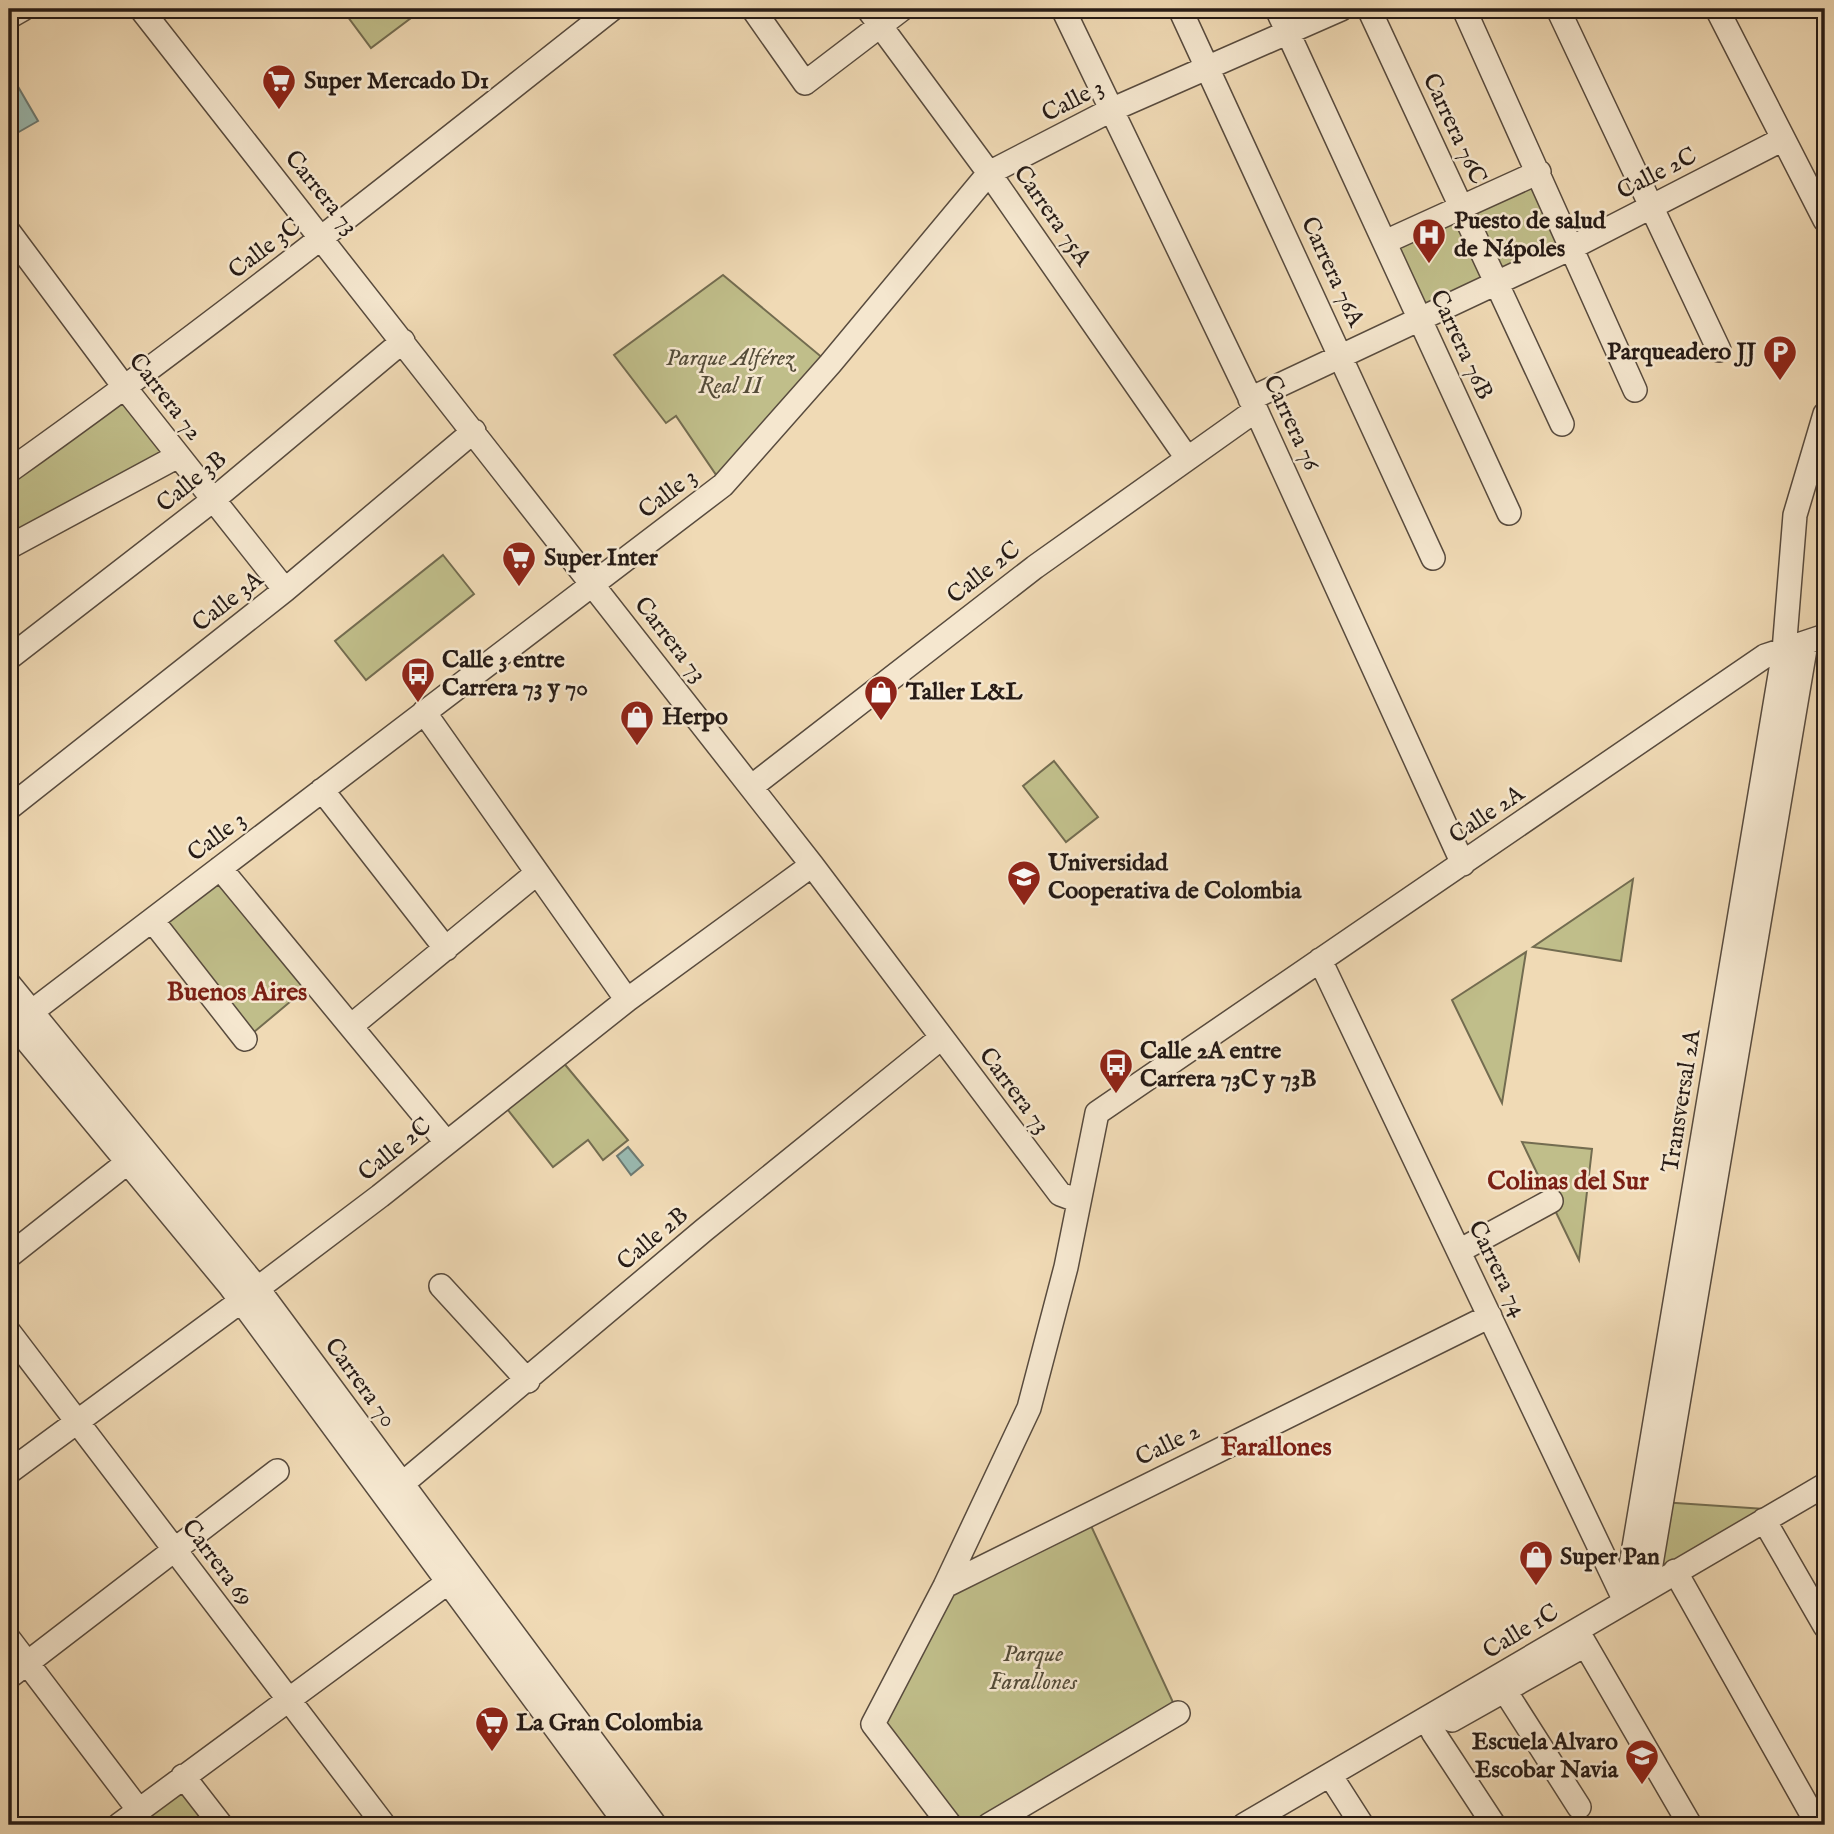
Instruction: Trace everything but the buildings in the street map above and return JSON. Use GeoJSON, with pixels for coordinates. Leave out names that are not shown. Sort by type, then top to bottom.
{"type":"FeatureCollection","features":[{"type":"Feature","properties":{"kind":"street"},"geometry":{"type":"LineString","coordinates":[[9,17],[23,9]]}},
{"type":"Feature","properties":{"kind":"street","name":"Carrera 73"},"geometry":{"type":"LineString","coordinates":[[141,9],[323,237],[812,865],[1060,1194],[1079,1201]]}},
{"type":"Feature","properties":{"kind":"street","name":"Calle 3C"},"geometry":{"type":"LineString","coordinates":[[9,471],[125,388],[323,237],[612,9]]}},
{"type":"Feature","properties":{"kind":"street"},"geometry":{"type":"LineString","coordinates":[[753,9],[805,83],[874,17],[902,9]]}},
{"type":"Feature","properties":{"kind":"street","name":"Carrera 76"},"geometry":{"type":"LineString","coordinates":[[1063,9],[1253,404],[1463,864]]}},
{"type":"Feature","properties":{"kind":"street","name":"Carrera 76A"},"geometry":{"type":"LineString","coordinates":[[1180,9],[1342,354],[1433,558]]}},
{"type":"Feature","properties":{"kind":"street","name":"Carrera 76B"},"geometry":{"type":"LineString","coordinates":[[1278,9],[1509,513]]}},
{"type":"Feature","properties":{"kind":"street","name":"Calle 3"},"geometry":{"type":"LineString","coordinates":[[15,1021],[152,920],[723,485],[830,364],[989,173],[1111,110],[1341,9]]}},
{"type":"Feature","properties":{"kind":"street","name":"Carrera 76C"},"geometry":{"type":"LineString","coordinates":[[1369,9],[1562,424]]}},
{"type":"Feature","properties":{"kind":"street"},"geometry":{"type":"LineString","coordinates":[[1464,9],[1635,390]]}},
{"type":"Feature","properties":{"kind":"street"},"geometry":{"type":"LineString","coordinates":[[1558,9],[1649,208],[1719,350]]}},
{"type":"Feature","properties":{"kind":"street"},"geometry":{"type":"LineString","coordinates":[[1717,9],[1825,220]]}},
{"type":"Feature","properties":{"kind":"street","name":"Carrera 75A"},"geometry":{"type":"LineString","coordinates":[[874,17],[989,173],[1187,458]]}},
{"type":"Feature","properties":{"kind":"street","name":"Calle 2C"},"geometry":{"type":"LineString","coordinates":[[751,787],[1035,567],[1187,458],[1253,404],[1342,354],[1573,247],[1783,139]]}},
{"type":"Feature","properties":{"kind":"street"},"geometry":{"type":"LineString","coordinates":[[1385,242],[1539,172]]}},
{"type":"Feature","properties":{"kind":"street","name":"Carrera 72"},"geometry":{"type":"LineString","coordinates":[[9,232],[125,388],[285,590]]}},
{"type":"Feature","properties":{"kind":"street","name":"Calle 3B"},"geometry":{"type":"LineString","coordinates":[[9,658],[213,500],[403,341]]}},
{"type":"Feature","properties":{"kind":"street"},"geometry":{"type":"LineString","coordinates":[[1805,644],[1796,516],[1825,414]]}},
{"type":"Feature","properties":{"kind":"street","name":"Calle 3A"},"geometry":{"type":"LineString","coordinates":[[9,808],[285,590],[474,431]]}},
{"type":"Feature","properties":{"kind":"street"},"geometry":{"type":"LineString","coordinates":[[9,547],[178,456]]}},
{"type":"Feature","properties":{"kind":"street","name":"Calle 2A"},"geometry":{"type":"LineString","coordinates":[[950,1825],[873,1724],[945,1586],[1029,1408],[1066,1268],[1097,1113],[1765,656],[1805,644]]}},
{"type":"Feature","properties":{"kind":"street","name":"Transversal 2A"},"geometry":{"type":"LineString","coordinates":[[1647,1588],[1805,644]]}},
{"type":"Feature","properties":{"kind":"street","name":"Transversal 2A"},"geometry":{"type":"LineString","coordinates":[[1625,1601],[1805,644]]}},
{"type":"Feature","properties":{"kind":"street"},"geometry":{"type":"LineString","coordinates":[[424,712],[627,1000]]}},
{"type":"Feature","properties":{"kind":"street"},"geometry":{"type":"LineString","coordinates":[[323,790],[446,949]]}},
{"type":"Feature","properties":{"kind":"street","name":"Calle 2C"},"geometry":{"type":"LineString","coordinates":[[9,1472],[249,1295],[627,1000],[812,865]]}},
{"type":"Feature","properties":{"kind":"street"},"geometry":{"type":"LineString","coordinates":[[220,868],[446,1142]]}},
{"type":"Feature","properties":{"kind":"street"},"geometry":{"type":"LineString","coordinates":[[351,1026],[537,873]]}},
{"type":"Feature","properties":{"kind":"street"},"geometry":{"type":"LineString","coordinates":[[152,920],[245,1040]]}},
{"type":"Feature","properties":{"kind":"street","name":"Carrera 74"},"geometry":{"type":"LineString","coordinates":[[1320,960],[1625,1601]]}},
{"type":"Feature","properties":{"kind":"street","name":"Carrera 70"},"geometry":{"type":"LineString","coordinates":[[9,984],[15,1021],[128,1162],[249,1295],[447,1583],[627,1825]]}},
{"type":"Feature","properties":{"kind":"street","name":"Carrera 70"},"geometry":{"type":"LineString","coordinates":[[15,1021],[249,1295],[402,1483],[648,1823]]}},
{"type":"Feature","properties":{"kind":"street","name":"Calle 2B"},"geometry":{"type":"LineString","coordinates":[[402,1483],[528,1381],[704,1230],[941,1038]]}},
{"type":"Feature","properties":{"kind":"street"},"geometry":{"type":"LineString","coordinates":[[9,1256],[128,1162]]}},
{"type":"Feature","properties":{"kind":"street"},"geometry":{"type":"LineString","coordinates":[[1459,1251],[1551,1201]]}},
{"type":"Feature","properties":{"kind":"street"},"geometry":{"type":"LineString","coordinates":[[441,1286],[528,1381]]}},
{"type":"Feature","properties":{"kind":"street","name":"Calle 2"},"geometry":{"type":"LineString","coordinates":[[945,1586],[1490,1316]]}},
{"type":"Feature","properties":{"kind":"street","name":"Carrera 69"},"geometry":{"type":"LineString","coordinates":[[9,1332],[384,1825]]}},
{"type":"Feature","properties":{"kind":"street"},"geometry":{"type":"LineString","coordinates":[[9,1677],[276,1471]]}},
{"type":"Feature","properties":{"kind":"street","name":"Calle 1C"},"geometry":{"type":"LineString","coordinates":[[1244,1825],[1334,1781],[1581,1637],[1625,1601],[1825,1485]]}},
{"type":"Feature","properties":{"kind":"street"},"geometry":{"type":"LineString","coordinates":[[1764,1520],[1825,1626]]}},
{"type":"Feature","properties":{"kind":"street"},"geometry":{"type":"LineString","coordinates":[[1675,1571],[1818,1825]]}},
{"type":"Feature","properties":{"kind":"street"},"geometry":{"type":"LineString","coordinates":[[119,1825],[447,1583]]}},
{"type":"Feature","properties":{"kind":"street"},"geometry":{"type":"LineString","coordinates":[[1362,1825],[1334,1781],[1433,1732],[1505,1691],[1581,1637],[1690,1825]]}},
{"type":"Feature","properties":{"kind":"street"},"geometry":{"type":"LineString","coordinates":[[9,1639],[138,1809]]}},
{"type":"Feature","properties":{"kind":"street"},"geometry":{"type":"LineString","coordinates":[[1505,1691],[1579,1807]]}},
{"type":"Feature","properties":{"kind":"street"},"geometry":{"type":"LineString","coordinates":[[989,1825],[1178,1713]]}},
{"type":"Feature","properties":{"kind":"street"},"geometry":{"type":"LineString","coordinates":[[1433,1732],[1494,1825]]}},
{"type":"Feature","properties":{"kind":"street"},"geometry":{"type":"LineString","coordinates":[[183,1776],[221,1825]]}},
{"type":"Feature","properties":{"kind":"green space"},"geometry":{"type":"Polygon","coordinates":[[[342,9],[423,9],[371,48],[342,9]]]}},
{"type":"Feature","properties":{"kind":"green space"},"geometry":{"type":"Polygon","coordinates":[[[1539,172],[1573,247],[1419,317],[1385,242],[1539,172]]]}},
{"type":"Feature","properties":{"kind":"green space","name":"Parque Alférez Real II"},"geometry":{"type":"Polygon","coordinates":[[[723,275],[830,364],[723,485],[676,416],[666,423],[614,355],[723,275]]]}},
{"type":"Feature","properties":{"kind":"green space"},"geometry":{"type":"Polygon","coordinates":[[[125,388],[178,456],[9,547],[9,471],[125,388]]]}},
{"type":"Feature","properties":{"kind":"green space"},"geometry":{"type":"Polygon","coordinates":[[[443,555],[474,594],[366,680],[335,641],[443,555]]]}},
{"type":"Feature","properties":{"kind":"green space"},"geometry":{"type":"Polygon","coordinates":[[[1054,761],[1098,817],[1066,842],[1023,786],[1054,761]]]}},
{"type":"Feature","properties":{"kind":"green space"},"geometry":{"type":"Polygon","coordinates":[[[220,868],[315,981],[254,1032],[152,920],[220,868]]]}},
{"type":"Feature","properties":{"kind":"green space"},"geometry":{"type":"Polygon","coordinates":[[[1633,879],[1621,961],[1533,947],[1633,879]]]}},
{"type":"Feature","properties":{"kind":"green space"},"geometry":{"type":"Polygon","coordinates":[[[1526,952],[1502,1103],[1452,1000],[1526,952]]]}},
{"type":"Feature","properties":{"kind":"green space"},"geometry":{"type":"Polygon","coordinates":[[[557,1055],[628,1140],[603,1160],[588,1140],[553,1167],[500,1100],[557,1055]]]}},
{"type":"Feature","properties":{"kind":"green space"},"geometry":{"type":"Polygon","coordinates":[[[1522,1142],[1592,1149],[1579,1260],[1522,1142]]]}},
{"type":"Feature","properties":{"kind":"green space"},"geometry":{"type":"Polygon","coordinates":[[[1661,1502],[1781,1510],[1647,1588],[1661,1502]]]}},
{"type":"Feature","properties":{"kind":"green space","name":"Parque Farallones"},"geometry":{"type":"Polygon","coordinates":[[[1086,1515],[1178,1713],[989,1825],[950,1825],[873,1724],[945,1586],[1086,1515]]]}},
{"type":"Feature","properties":{"kind":"green space"},"geometry":{"type":"Polygon","coordinates":[[[183,1776],[221,1825],[119,1825],[183,1776]]]}},
{"type":"Feature","properties":{"kind":"water"},"geometry":{"type":"Polygon","coordinates":[[[13,78],[38,121],[17,133],[9,120],[9,80],[13,78]]]}},
{"type":"Feature","properties":{"kind":"water"},"geometry":{"type":"Polygon","coordinates":[[[628,1147],[643,1165],[631,1175],[617,1156],[628,1147]]]}},
{"type":"Feature","properties":{"kind":"place","name":"Super Mercado D1"},"geometry":{"type":"Point","coordinates":[279,111]}},
{"type":"Feature","properties":{"kind":"place","name":"Puesto de salud de Nápoles"},"geometry":{"type":"Point","coordinates":[1429,265]}},
{"type":"Feature","properties":{"kind":"place","name":"Parqueadero JJ"},"geometry":{"type":"Point","coordinates":[1780,382]}},
{"type":"Feature","properties":{"kind":"place","name":"Super Inter"},"geometry":{"type":"Point","coordinates":[519,588]}},
{"type":"Feature","properties":{"kind":"place","name":"Calle 3 entre Carrera 73 y 70"},"geometry":{"type":"Point","coordinates":[418,704]}},
{"type":"Feature","properties":{"kind":"place","name":"Taller L&L"},"geometry":{"type":"Point","coordinates":[881,722]}},
{"type":"Feature","properties":{"kind":"place","name":"Herpo"},"geometry":{"type":"Point","coordinates":[637,747]}},
{"type":"Feature","properties":{"kind":"place","name":"Universidad Cooperativa de Colombia"},"geometry":{"type":"Point","coordinates":[1024,907]}},
{"type":"Feature","properties":{"kind":"place","name":"Calle 2A entre Carrera 73C y 73B"},"geometry":{"type":"Point","coordinates":[1116,1095]}},
{"type":"Feature","properties":{"kind":"place","name":"Super Pan"},"geometry":{"type":"Point","coordinates":[1536,1587]}},
{"type":"Feature","properties":{"kind":"place","name":"La Gran Colombia"},"geometry":{"type":"Point","coordinates":[492,1753]}},
{"type":"Feature","properties":{"kind":"place","name":"Escuela Alvaro Escobar Navia"},"geometry":{"type":"Point","coordinates":[1642,1786]}},
{"type":"Feature","properties":{"kind":"district","name":"Buenos Aires"},"geometry":{"type":"Point","coordinates":[237,992]}},
{"type":"Feature","properties":{"kind":"district","name":"Colinas del Sur"},"geometry":{"type":"Point","coordinates":[1568,1181]}},
{"type":"Feature","properties":{"kind":"district","name":"Farallones"},"geometry":{"type":"Point","coordinates":[1276,1447]}}]}
